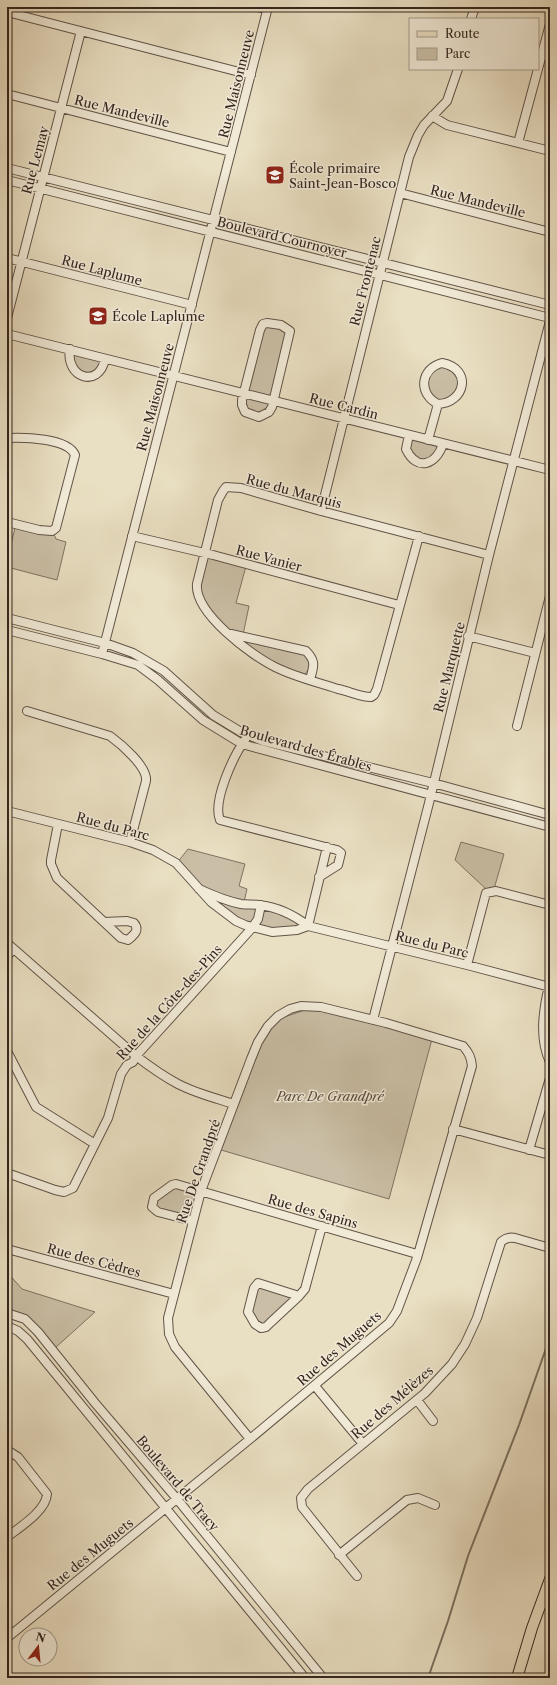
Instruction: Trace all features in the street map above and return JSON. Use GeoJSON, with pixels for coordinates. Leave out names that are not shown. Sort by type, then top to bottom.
{"type":"FeatureCollection","features":[{"type":"Feature","properties":{"kind":"main road"},"geometry":{"type":"LineString","coordinates":[[517,1678],[532,1628],[550,1579]]}},
{"type":"Feature","properties":{"kind":"street"},"geometry":{"type":"LineString","coordinates":[[258,7],[267,8]]}},
{"type":"Feature","properties":{"kind":"street"},"geometry":{"type":"LineString","coordinates":[[471,18],[475,7]]}},
{"type":"Feature","properties":{"kind":"street","name":"Rue Maisonneuve"},"geometry":{"type":"LineString","coordinates":[[102,654],[267,8]]}},
{"type":"Feature","properties":{"kind":"street"},"geometry":{"type":"LineString","coordinates":[[7,12],[251,75]]}},
{"type":"Feature","properties":{"kind":"street"},"geometry":{"type":"LineString","coordinates":[[539,65],[550,24]]}},
{"type":"Feature","properties":{"kind":"street","name":"Rue Lemay"},"geometry":{"type":"LineString","coordinates":[[7,318],[81,32]]}},
{"type":"Feature","properties":{"kind":"street","name":"Rue Frontenac"},"geometry":{"type":"LineString","coordinates":[[321,511],[379,274],[414,144],[424,125],[447,101],[458,70]]}},
{"type":"Feature","properties":{"kind":"street"},"geometry":{"type":"LineString","coordinates":[[518,143],[538,70]]}},
{"type":"Feature","properties":{"kind":"street","name":"Rue Mandeville"},"geometry":{"type":"LineString","coordinates":[[7,94],[231,152]]}},
{"type":"Feature","properties":{"kind":"street"},"geometry":{"type":"LineString","coordinates":[[432,116],[447,125],[550,151]]}},
{"type":"Feature","properties":{"kind":"street","name":"Boulevard Cournoyer"},"geometry":{"type":"LineString","coordinates":[[7,168],[382,264],[550,305]]}},
{"type":"Feature","properties":{"kind":"street","name":"Boulevard Cournoyer"},"geometry":{"type":"LineString","coordinates":[[7,180],[550,319]]}},
{"type":"Feature","properties":{"kind":"street","name":"Rue Mandeville"},"geometry":{"type":"LineString","coordinates":[[400,193],[550,232]]}},
{"type":"Feature","properties":{"kind":"street","name":"Rue Laplume"},"geometry":{"type":"LineString","coordinates":[[7,258],[192,306]]}},
{"type":"Feature","properties":{"kind":"street","name":"Rue Marquette"},"geometry":{"type":"LineString","coordinates":[[373,1020],[430,796],[468,636],[550,319]]}},
{"type":"Feature","properties":{"kind":"street"},"geometry":{"type":"LineString","coordinates":[[267,323],[278,324],[290,331],[273,401],[269,412],[259,417],[245,412],[242,405],[261,327],[267,323]]}},
{"type":"Feature","properties":{"kind":"street","name":"Rue Cardin"},"geometry":{"type":"LineString","coordinates":[[7,334],[550,470]]}},
{"type":"Feature","properties":{"kind":"street"},"geometry":{"type":"LineString","coordinates":[[70,349],[68,356],[70,366],[74,372],[85,376],[90,377],[99,374],[102,370],[105,359]]}},
{"type":"Feature","properties":{"kind":"street"},"geometry":{"type":"LineString","coordinates":[[437,364],[448,364],[461,375],[461,387],[458,393],[450,401],[438,404],[430,399],[425,390],[426,375],[428,371],[437,364]]}},
{"type":"Feature","properties":{"kind":"street"},"geometry":{"type":"LineString","coordinates":[[428,440],[438,404]]}},
{"type":"Feature","properties":{"kind":"street"},"geometry":{"type":"LineString","coordinates":[[409,435],[406,449],[410,456],[422,463],[426,463],[436,458],[443,444]]}},
{"type":"Feature","properties":{"kind":"street"},"geometry":{"type":"LineString","coordinates":[[7,438],[38,439],[63,445],[73,452],[75,460],[58,525],[52,531],[39,530],[7,522]]}},
{"type":"Feature","properties":{"kind":"street","name":"Rue du Marquis"},"geometry":{"type":"LineString","coordinates":[[419,536],[377,689],[374,695],[367,697],[310,680],[274,667],[228,633],[214,620],[204,608],[198,597],[197,584],[206,553],[218,500],[226,487],[241,488],[321,511],[419,536],[489,555]]}},
{"type":"Feature","properties":{"kind":"street","name":"Rue Vanier"},"geometry":{"type":"LineString","coordinates":[[132,536],[206,553],[400,605]]}},
{"type":"Feature","properties":{"kind":"street"},"geometry":{"type":"LineString","coordinates":[[517,726],[550,596]]}},
{"type":"Feature","properties":{"kind":"street","name":"Boulevard des Érables"},"geometry":{"type":"LineString","coordinates":[[7,618],[105,643],[133,653],[164,671],[213,714],[248,736],[433,783],[550,815]]}},
{"type":"Feature","properties":{"kind":"street","name":"Boulevard des Érables"},"geometry":{"type":"LineString","coordinates":[[7,630],[134,663],[143,668],[202,720],[242,744],[430,796],[550,827]]}},
{"type":"Feature","properties":{"kind":"street"},"geometry":{"type":"LineString","coordinates":[[7,633],[19,633]]}},
{"type":"Feature","properties":{"kind":"street","name":"Rue du Marquis"},"geometry":{"type":"LineString","coordinates":[[228,633],[306,652],[313,659],[314,663],[310,680]]}},
{"type":"Feature","properties":{"kind":"street"},"geometry":{"type":"LineString","coordinates":[[468,636],[535,653]]}},
{"type":"Feature","properties":{"kind":"street"},"geometry":{"type":"LineString","coordinates":[[27,712],[110,736],[121,744],[141,766],[146,773],[146,781],[130,842]]}},
{"type":"Feature","properties":{"kind":"street"},"geometry":{"type":"LineString","coordinates":[[248,736],[233,759],[224,782],[218,805],[218,815],[220,820],[327,847],[341,853],[340,861],[335,867],[319,877]]}},
{"type":"Feature","properties":{"kind":"street","name":"Rue du Parc"},"geometry":{"type":"LineString","coordinates":[[7,811],[130,842],[153,850],[176,863],[211,902],[236,921],[252,928],[272,932],[297,930],[308,926]]}},
{"type":"Feature","properties":{"kind":"street"},"geometry":{"type":"LineString","coordinates":[[58,824],[51,853],[51,864],[55,874],[62,884],[104,922]]}},
{"type":"Feature","properties":{"kind":"street"},"geometry":{"type":"LineString","coordinates":[[308,926],[327,847]]}},
{"type":"Feature","properties":{"kind":"street","name":"Rue du Parc"},"geometry":{"type":"LineString","coordinates":[[199,889],[230,901],[241,904],[261,905],[288,914],[308,926],[549,986]]}},
{"type":"Feature","properties":{"kind":"street"},"geometry":{"type":"LineString","coordinates":[[467,965],[486,893],[496,891],[550,905]]}},
{"type":"Feature","properties":{"kind":"street","name":"Rue de la Côte-des-Pins"},"geometry":{"type":"LineString","coordinates":[[7,1173],[55,1190],[64,1192],[70,1191],[75,1184],[110,1113],[122,1074],[128,1065],[133,1062],[136,1056],[252,928],[258,919],[261,905]]}},
{"type":"Feature","properties":{"kind":"street"},"geometry":{"type":"LineString","coordinates":[[7,943],[136,1056],[179,1085],[234,1104]]}},
{"type":"Feature","properties":{"kind":"street"},"geometry":{"type":"LineString","coordinates":[[7,956],[14,949]]}},
{"type":"Feature","properties":{"kind":"street"},"geometry":{"type":"LineString","coordinates":[[549,986],[544,1012],[543,1038],[545,1050],[550,1062]]}},
{"type":"Feature","properties":{"kind":"street","name":"Rue De Grandpré"},"geometry":{"type":"LineString","coordinates":[[250,1439],[175,1347],[169,1334],[168,1326],[174,1294],[201,1191],[258,1042],[268,1026],[278,1016],[290,1009],[310,1006],[330,1008],[373,1020]]}},
{"type":"Feature","properties":{"kind":"street","name":"Rue des Muguets"},"geometry":{"type":"LineString","coordinates":[[7,1638],[314,1386],[389,1323],[397,1311],[418,1254],[472,1066],[468,1051],[463,1046],[373,1020]]}},
{"type":"Feature","properties":{"kind":"street"},"geometry":{"type":"LineString","coordinates":[[7,1051],[36,1107],[94,1144]]}},
{"type":"Feature","properties":{"kind":"street"},"geometry":{"type":"LineString","coordinates":[[529,1150],[550,1078]]}},
{"type":"Feature","properties":{"kind":"street"},"geometry":{"type":"LineString","coordinates":[[454,1129],[550,1156]]}},
{"type":"Feature","properties":{"kind":"street","name":"Rue des Sapins"},"geometry":{"type":"LineString","coordinates":[[193,1221],[158,1212],[152,1207],[154,1198],[172,1185],[176,1184],[418,1254]]}},
{"type":"Feature","properties":{"kind":"street"},"geometry":{"type":"LineString","coordinates":[[299,1296],[258,1283],[254,1288],[248,1312],[258,1327],[266,1327],[299,1296],[305,1288],[322,1226]]}},
{"type":"Feature","properties":{"kind":"street","name":"Rue des Mélèzes"},"geometry":{"type":"LineString","coordinates":[[357,1576],[302,1508],[301,1498],[316,1482],[417,1400],[445,1372],[470,1335],[482,1304],[501,1242],[508,1238],[515,1238],[550,1248]]}},
{"type":"Feature","properties":{"kind":"street","name":"Rue des Cèdres"},"geometry":{"type":"LineString","coordinates":[[7,1249],[174,1294]]}},
{"type":"Feature","properties":{"kind":"street","name":"Boulevard de Tracy"},"geometry":{"type":"LineString","coordinates":[[7,1313],[25,1319],[34,1327],[88,1395],[177,1499],[323,1678]]}},
{"type":"Feature","properties":{"kind":"street","name":"Boulevard de Tracy"},"geometry":{"type":"LineString","coordinates":[[7,1326],[18,1330],[27,1339],[305,1678]]}},
{"type":"Feature","properties":{"kind":"street"},"geometry":{"type":"LineString","coordinates":[[314,1386],[363,1444]]}},
{"type":"Feature","properties":{"kind":"street"},"geometry":{"type":"LineString","coordinates":[[79,1402],[88,1395]]}},
{"type":"Feature","properties":{"kind":"street"},"geometry":{"type":"LineString","coordinates":[[417,1400],[434,1421]]}},
{"type":"Feature","properties":{"kind":"street"},"geometry":{"type":"LineString","coordinates":[[7,1450],[18,1457],[48,1494],[46,1502],[39,1512],[7,1537]]}},
{"type":"Feature","properties":{"kind":"street"},"geometry":{"type":"LineString","coordinates":[[339,1555],[407,1500],[418,1498],[435,1506]]}},
{"type":"Feature","properties":{"kind":"street"},"geometry":{"type":"LineString","coordinates":[[271,1636],[282,1628]]}},
{"type":"Feature","properties":{"kind":"green space"},"geometry":{"type":"Polygon","coordinates":[[[265,327],[288,330],[272,403],[262,416],[246,412],[244,393],[265,327]]]}},
{"type":"Feature","properties":{"kind":"green space"},"geometry":{"type":"Polygon","coordinates":[[[69,351],[103,360],[94,375],[75,371],[69,351]]]}},
{"type":"Feature","properties":{"kind":"green space"},"geometry":{"type":"Polygon","coordinates":[[[442,366],[456,370],[460,390],[438,404],[428,395],[427,379],[435,369],[442,366]]]}},
{"type":"Feature","properties":{"kind":"green space"},"geometry":{"type":"Polygon","coordinates":[[[409,435],[443,444],[440,451],[422,462],[409,453],[409,435]]]}},
{"type":"Feature","properties":{"kind":"green space"},"geometry":{"type":"Polygon","coordinates":[[[16,524],[53,532],[56,539],[66,542],[57,580],[7,567],[7,560],[16,524]]]}},
{"type":"Feature","properties":{"kind":"green space"},"geometry":{"type":"Polygon","coordinates":[[[206,556],[246,566],[236,603],[249,606],[243,635],[302,650],[312,666],[302,677],[241,646],[199,597],[206,556]]]}},
{"type":"Feature","properties":{"kind":"green space"},"geometry":{"type":"Polygon","coordinates":[[[461,842],[504,854],[494,889],[487,890],[455,860],[461,842]]]}},
{"type":"Feature","properties":{"kind":"green space"},"geometry":{"type":"Polygon","coordinates":[[[188,849],[245,864],[239,886],[247,889],[244,902],[199,889],[177,863],[188,849]]]}},
{"type":"Feature","properties":{"kind":"green space"},"geometry":{"type":"Polygon","coordinates":[[[205,894],[265,909],[299,924],[296,928],[272,929],[239,920],[205,894]]]}},
{"type":"Feature","properties":{"kind":"green space","name":"Parc De Grandpré"},"geometry":{"type":"Polygon","coordinates":[[[311,1008],[432,1039],[389,1199],[221,1150],[267,1029],[278,1019],[311,1008]]]}},
{"type":"Feature","properties":{"kind":"green space"},"geometry":{"type":"Polygon","coordinates":[[[174,1187],[201,1191],[192,1219],[158,1211],[154,1206],[156,1199],[174,1187]]]}},
{"type":"Feature","properties":{"kind":"green space"},"geometry":{"type":"Polygon","coordinates":[[[7,1272],[22,1289],[95,1312],[55,1348],[33,1323],[7,1311],[7,1272]]]}},
{"type":"Feature","properties":{"kind":"green space"},"geometry":{"type":"Polygon","coordinates":[[[259,1284],[297,1298],[265,1325],[258,1327],[250,1311],[259,1284]]]}},
{"type":"Feature","properties":{"kind":"waterway"},"geometry":{"type":"LineString","coordinates":[[428,1678],[448,1621],[468,1556],[519,1425],[550,1337]]}},
{"type":"Feature","properties":{"kind":"place","name":"École primaire Saint-Jean-Bosco"},"geometry":{"type":"Point","coordinates":[275,175]}},
{"type":"Feature","properties":{"kind":"place","name":"École Laplume"},"geometry":{"type":"Point","coordinates":[98,316]}}]}
